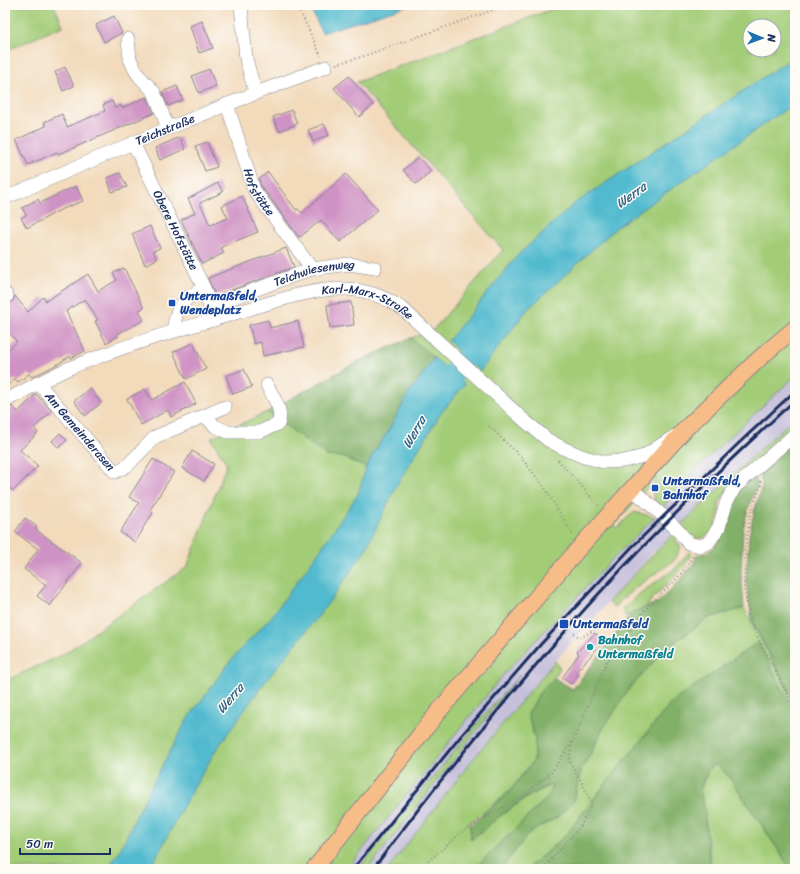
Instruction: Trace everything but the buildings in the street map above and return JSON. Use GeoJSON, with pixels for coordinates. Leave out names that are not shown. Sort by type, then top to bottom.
{"type":"FeatureCollection","features":[{"type":"Feature","properties":{"kind":"main road"},"geometry":{"type":"LineString","coordinates":[[314,869],[439,711],[580,547],[686,428],[762,356],[795,328]]}},
{"type":"Feature","properties":{"kind":"street"},"geometry":{"type":"LineString","coordinates":[[240,5],[246,59],[255,92]]}},
{"type":"Feature","properties":{"kind":"street"},"geometry":{"type":"LineString","coordinates":[[128,39],[130,59],[139,76],[154,92],[168,128]]}},
{"type":"Feature","properties":{"kind":"street","name":"Teichstraße"},"geometry":{"type":"LineString","coordinates":[[5,198],[255,92],[326,67]]}},
{"type":"Feature","properties":{"kind":"street","name":"Hofstätte"},"geometry":{"type":"LineString","coordinates":[[227,104],[254,190],[312,269]]}},
{"type":"Feature","properties":{"kind":"street","name":"Obere Hofstätte"},"geometry":{"type":"LineString","coordinates":[[133,143],[204,288],[214,320]]}},
{"type":"Feature","properties":{"kind":"street","name":"Teichwiesenweg"},"geometry":{"type":"LineString","coordinates":[[210,306],[312,269],[349,264],[375,268]]}},
{"type":"Feature","properties":{"kind":"street"},"geometry":{"type":"LineString","coordinates":[[174,331],[174,323],[179,307],[184,299],[204,288]]}},
{"type":"Feature","properties":{"kind":"street","name":"Karl-Marx-Straße"},"geometry":{"type":"LineString","coordinates":[[5,401],[74,366],[124,347],[174,331],[301,295],[328,289],[344,289],[361,291],[391,300],[404,310],[525,421],[548,440],[565,449],[604,462],[624,461],[644,456],[686,428]]}},
{"type":"Feature","properties":{"kind":"street","name":"Am Gemeinderasen"},"geometry":{"type":"LineString","coordinates":[[38,383],[115,472],[127,466],[156,437],[225,407]]}},
{"type":"Feature","properties":{"kind":"street"},"geometry":{"type":"LineString","coordinates":[[205,416],[215,426],[228,432],[259,432],[278,424],[281,418],[281,413],[267,385]]}},
{"type":"Feature","properties":{"kind":"street"},"geometry":{"type":"LineString","coordinates":[[632,489],[683,536],[688,543],[700,546],[708,543],[714,536],[722,518],[727,501],[735,487],[795,434]]}},
{"type":"Feature","properties":{"kind":"path"},"geometry":{"type":"LineString","coordinates":[[297,5],[326,67],[361,57],[507,5]]}},
{"type":"Feature","properties":{"kind":"path"},"geometry":{"type":"LineString","coordinates":[[489,426],[520,456],[545,488],[580,547]]}},
{"type":"Feature","properties":{"kind":"path"},"geometry":{"type":"LineString","coordinates":[[553,455],[598,505],[609,515]]}},
{"type":"Feature","properties":{"kind":"path"},"geometry":{"type":"LineString","coordinates":[[756,467],[761,485],[750,515],[745,551],[744,588],[752,626],[795,708]]}},
{"type":"Feature","properties":{"kind":"path"},"geometry":{"type":"LineString","coordinates":[[544,869],[580,827],[592,804],[570,763],[569,757],[574,739],[607,661],[645,610],[680,575],[700,546]]}},
{"type":"Feature","properties":{"kind":"path"},"geometry":{"type":"LineString","coordinates":[[574,633],[580,638],[607,622]]}},
{"type":"Feature","properties":{"kind":"path"},"geometry":{"type":"LineString","coordinates":[[419,869],[462,832],[524,795],[551,773],[574,739]]}},
{"type":"Feature","properties":{"kind":"shaded area"},"geometry":{"type":"Polygon","coordinates":[[[795,376],[795,417],[653,553],[555,661],[469,764],[388,869],[368,869],[515,680],[485,714],[358,869],[347,869],[504,674],[608,564],[655,517],[685,481],[795,376]]]}},
{"type":"Feature","properties":{"kind":"green space"},"geometry":{"type":"Polygon","coordinates":[[[5,5],[54,5],[63,26],[5,51],[5,5]]]}},
{"type":"Feature","properties":{"kind":"green space"},"geometry":{"type":"Polygon","coordinates":[[[563,5],[795,5],[795,376],[693,472],[673,493],[662,509],[654,499],[652,489],[657,477],[614,525],[618,528],[635,512],[655,517],[608,564],[504,674],[347,869],[5,869],[5,681],[64,654],[187,567],[227,464],[211,438],[267,412],[359,361],[433,330],[503,250],[357,82],[563,5]]]}},
{"type":"Feature","properties":{"kind":"green space"},"geometry":{"type":"Polygon","coordinates":[[[411,338],[434,358],[409,393],[366,468],[343,457],[327,456],[267,412],[359,361],[411,338]]]}},
{"type":"Feature","properties":{"kind":"green space"},"geometry":{"type":"Polygon","coordinates":[[[795,417],[795,431],[726,492],[719,503],[719,515],[713,531],[705,537],[698,539],[690,535],[680,526],[738,470],[795,417]]]}},
{"type":"Feature","properties":{"kind":"green space"},"geometry":{"type":"Polygon","coordinates":[[[795,440],[795,703],[752,621],[746,581],[749,536],[762,485],[760,473],[795,440]]]}},
{"type":"Feature","properties":{"kind":"green space"},"geometry":{"type":"Polygon","coordinates":[[[756,478],[757,485],[748,509],[743,529],[741,572],[744,608],[708,618],[665,649],[629,689],[601,732],[581,770],[574,801],[559,816],[529,833],[501,869],[474,869],[549,796],[553,784],[520,801],[471,840],[470,826],[509,792],[534,760],[535,739],[528,714],[540,692],[554,678],[573,689],[633,612],[659,602],[686,573],[693,564],[697,555],[708,552],[716,544],[722,535],[739,491],[746,483],[756,478]]]}},
{"type":"Feature","properties":{"kind":"green space"},"geometry":{"type":"Polygon","coordinates":[[[674,533],[678,537],[675,541],[681,546],[675,560],[636,587],[614,607],[608,602],[674,533]]]}},
{"type":"Feature","properties":{"kind":"green space"},"geometry":{"type":"Polygon","coordinates":[[[689,552],[692,554],[683,567],[646,607],[633,612],[626,617],[622,609],[639,594],[676,568],[689,552]]]}},
{"type":"Feature","properties":{"kind":"green space"},"geometry":{"type":"Polygon","coordinates":[[[744,608],[795,703],[795,713],[758,642],[672,703],[565,836],[527,869],[501,869],[529,833],[559,816],[574,801],[581,770],[601,732],[629,689],[665,649],[708,618],[744,608]]]}},
{"type":"Feature","properties":{"kind":"green space"},"geometry":{"type":"Polygon","coordinates":[[[758,642],[795,713],[795,869],[791,869],[730,778],[717,764],[709,768],[700,789],[704,805],[710,869],[527,869],[565,836],[672,702],[758,642]]]}},
{"type":"Feature","properties":{"kind":"green space"},"geometry":{"type":"Polygon","coordinates":[[[555,661],[560,668],[553,680],[539,694],[528,714],[535,739],[534,760],[509,792],[470,823],[471,839],[498,817],[531,795],[553,784],[549,796],[474,869],[388,869],[469,764],[555,661]]]}},
{"type":"Feature","properties":{"kind":"green space"},"geometry":{"type":"Polygon","coordinates":[[[520,675],[368,869],[358,869],[485,714],[520,675]]]}},
{"type":"Feature","properties":{"kind":"green space"},"geometry":{"type":"Polygon","coordinates":[[[717,764],[730,778],[791,869],[710,869],[710,857],[700,790],[709,768],[717,764]]]}},
{"type":"Feature","properties":{"kind":"water"},"geometry":{"type":"Polygon","coordinates":[[[309,5],[409,5],[322,33],[309,5]]]}},
{"type":"Feature","properties":{"kind":"water"},"geometry":{"type":"Polygon","coordinates":[[[795,56],[795,103],[618,226],[527,310],[480,371],[448,341],[518,255],[574,204],[795,56]]]}},
{"type":"Feature","properties":{"kind":"water"},"geometry":{"type":"Polygon","coordinates":[[[434,358],[465,384],[441,413],[396,486],[365,551],[324,609],[261,687],[216,750],[186,801],[150,869],[107,869],[118,854],[150,788],[187,720],[231,660],[272,616],[318,553],[358,494],[366,468],[373,454],[386,435],[409,393],[434,358]]]}},
{"type":"Feature","properties":{"kind":"waterway","name":"Werra"},"geometry":{"type":"LineString","coordinates":[[435,397],[477,344]]}},
{"type":"Feature","properties":{"kind":"railway"},"geometry":{"type":"LineString","coordinates":[[353,869],[461,736],[541,644],[631,548],[795,391]]}},
{"type":"Feature","properties":{"kind":"railway"},"geometry":{"type":"LineString","coordinates":[[373,869],[420,807],[493,716],[543,656],[596,597],[679,510],[795,400]]}},
{"type":"Feature","properties":{"kind":"place","name":"Untermaßfeld, Wendeplatz"},"geometry":{"type":"Point","coordinates":[172,303]}},
{"type":"Feature","properties":{"kind":"place","name":"Untermaßfeld, Bahnhof"},"geometry":{"type":"Point","coordinates":[655,488]}},
{"type":"Feature","properties":{"kind":"place","name":"Untermaßfeld"},"geometry":{"type":"Point","coordinates":[564,624]}},
{"type":"Feature","properties":{"kind":"place","name":"Bahnhof Untermaßfeld"},"geometry":{"type":"Point","coordinates":[590,647]}}]}
